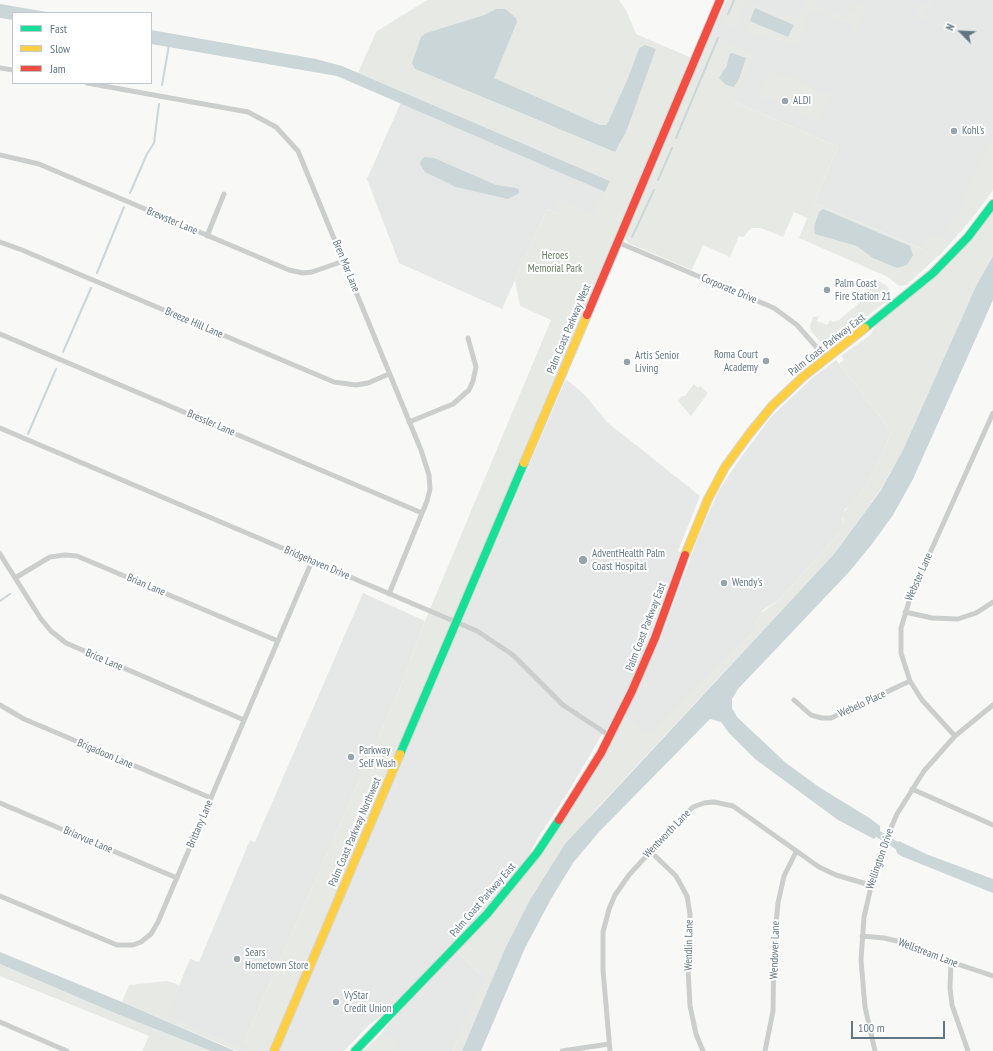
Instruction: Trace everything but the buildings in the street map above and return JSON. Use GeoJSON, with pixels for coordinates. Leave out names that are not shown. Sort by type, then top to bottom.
{"type":"FeatureCollection","features":[{"type":"Feature","properties":{"kind":"main road","name":"Palm Coast Parkway West"},"geometry":{"type":"LineString","coordinates":[[456,622],[720,0]]}},
{"type":"Feature","properties":{"kind":"main road","name":"Palm Coast Parkway East"},"geometry":{"type":"LineString","coordinates":[[355,1051],[468,934],[522,872],[563,815],[610,736],[644,663],[696,524],[719,477],[740,446],[764,415],[795,384],[925,281],[959,247],[993,204]]}},
{"type":"Feature","properties":{"kind":"main road","name":"Palm Coast Parkway Northwest"},"geometry":{"type":"LineString","coordinates":[[274,1051],[456,622]]}},
{"type":"Feature","properties":{"kind":"street"},"geometry":{"type":"LineString","coordinates":[[0,68],[12,70]]}},
{"type":"Feature","properties":{"kind":"street","name":"Bren Mar Lane"},"geometry":{"type":"LineString","coordinates":[[93,84],[241,110],[256,115],[276,126],[292,142],[300,155],[409,422],[429,475],[429,493],[389,594]]}},
{"type":"Feature","properties":{"kind":"street","name":"Brewster Lane"},"geometry":{"type":"LineString","coordinates":[[0,155],[39,164],[207,236],[299,272],[317,271],[344,261]]}},
{"type":"Feature","properties":{"kind":"street"},"geometry":{"type":"LineString","coordinates":[[207,236],[224,194]]}},
{"type":"Feature","properties":{"kind":"street","name":"Breeze Hill Lane"},"geometry":{"type":"LineString","coordinates":[[0,242],[334,382],[356,385],[368,383],[389,374]]}},
{"type":"Feature","properties":{"kind":"street","name":"Corporate Drive"},"geometry":{"type":"LineString","coordinates":[[617,242],[774,308],[797,324],[826,358]]}},
{"type":"Feature","properties":{"kind":"street","name":"Bressler Lane"},"geometry":{"type":"LineString","coordinates":[[0,334],[422,513]]}},
{"type":"Feature","properties":{"kind":"street"},"geometry":{"type":"LineString","coordinates":[[409,422],[453,404],[469,390],[473,381],[476,367],[468,338]]}},
{"type":"Feature","properties":{"kind":"street","name":"Webster Lane"},"geometry":{"type":"LineString","coordinates":[[955,736],[922,700],[904,669],[900,645],[901,628],[905,612],[993,413]]}},
{"type":"Feature","properties":{"kind":"street","name":"Bridgehaven Drive"},"geometry":{"type":"LineString","coordinates":[[0,428],[485,635],[503,647],[524,665],[562,705],[610,736]]}},
{"type":"Feature","properties":{"kind":"street","name":"Brice Lane"},"geometry":{"type":"LineString","coordinates":[[0,554],[41,619],[51,631],[66,643],[244,720]]}},
{"type":"Feature","properties":{"kind":"street","name":"Brian Lane"},"geometry":{"type":"LineString","coordinates":[[15,578],[50,557],[65,555],[77,556],[278,641]]}},
{"type":"Feature","properties":{"kind":"street","name":"Brittany Lane"},"geometry":{"type":"LineString","coordinates":[[0,896],[117,945],[129,946],[141,942],[154,930],[312,561]]}},
{"type":"Feature","properties":{"kind":"street"},"geometry":{"type":"LineString","coordinates":[[905,612],[932,618],[958,618],[976,612],[993,602]]}},
{"type":"Feature","properties":{"kind":"street","name":"Webelo Place"},"geometry":{"type":"LineString","coordinates":[[794,700],[811,715],[831,718],[910,681]]}},
{"type":"Feature","properties":{"kind":"street","name":"Brigadoon Lane"},"geometry":{"type":"LineString","coordinates":[[0,705],[24,719],[211,798]]}},
{"type":"Feature","properties":{"kind":"street","name":"Wellington Drive"},"geometry":{"type":"LineString","coordinates":[[875,1051],[863,995],[861,971],[862,936],[870,885],[880,851],[892,823],[912,789],[930,763],[955,736],[993,705]]}},
{"type":"Feature","properties":{"kind":"street"},"geometry":{"type":"LineString","coordinates":[[912,789],[993,825]]}},
{"type":"Feature","properties":{"kind":"street","name":"Briarvue Lane"},"geometry":{"type":"LineString","coordinates":[[0,802],[177,878]]}},
{"type":"Feature","properties":{"kind":"street","name":"Wentworth Lane"},"geometry":{"type":"LineString","coordinates":[[610,1051],[603,984],[604,924],[615,895],[629,875],[687,812],[699,804],[714,802],[729,804],[796,852],[830,872],[870,885]]}},
{"type":"Feature","properties":{"kind":"street","name":"Wendlin Lane"},"geometry":{"type":"LineString","coordinates":[[650,851],[676,876],[687,896],[690,914],[688,968],[690,1006],[696,1034],[703,1051]]}},
{"type":"Feature","properties":{"kind":"street","name":"Wendover Lane"},"geometry":{"type":"LineString","coordinates":[[765,1051],[773,1011],[774,945],[778,902],[784,876],[796,852]]}},
{"type":"Feature","properties":{"kind":"street","name":"Wellstream Lane"},"geometry":{"type":"LineString","coordinates":[[862,936],[884,938],[905,943],[951,962],[993,976]]}},
{"type":"Feature","properties":{"kind":"street"},"geometry":{"type":"LineString","coordinates":[[951,962],[950,981],[952,1005],[968,1051]]}},
{"type":"Feature","properties":{"kind":"street"},"geometry":{"type":"LineString","coordinates":[[0,1022],[67,1051]]}},
{"type":"Feature","properties":{"kind":"street"},"geometry":{"type":"LineString","coordinates":[[562,1051],[609,1044]]}},
{"type":"Feature","properties":{"kind":"shaded area"},"geometry":{"type":"Polygon","coordinates":[[[727,0],[993,0],[993,190],[974,216],[939,256],[814,203],[838,147],[733,101],[710,34],[727,0]]]}},
{"type":"Feature","properties":{"kind":"shaded area"},"geometry":{"type":"Polygon","coordinates":[[[0,4],[47,12],[12,12],[12,20],[0,18],[0,4]]]}},
{"type":"Feature","properties":{"kind":"shaded area"},"geometry":{"type":"Polygon","coordinates":[[[755,8],[794,25],[788,37],[750,21],[755,8]]]}},
{"type":"Feature","properties":{"kind":"shaded area"},"geometry":{"type":"Polygon","coordinates":[[[496,9],[505,9],[516,18],[517,22],[494,78],[600,125],[606,125],[608,122],[628,78],[639,48],[645,45],[656,49],[626,132],[615,152],[415,69],[412,63],[421,37],[426,33],[484,15],[496,9]]]}},
{"type":"Feature","properties":{"kind":"shaded area"},"geometry":{"type":"Polygon","coordinates":[[[152,30],[316,59],[342,66],[610,181],[605,192],[337,76],[152,44],[152,30]]]}},
{"type":"Feature","properties":{"kind":"shaded area"},"geometry":{"type":"Polygon","coordinates":[[[732,53],[746,58],[739,79],[734,87],[726,85],[719,78],[727,66],[729,55],[732,53]]]}},
{"type":"Feature","properties":{"kind":"shaded area"},"geometry":{"type":"Polygon","coordinates":[[[401,102],[605,192],[589,226],[547,209],[502,309],[399,263],[367,179],[401,102]]]}},
{"type":"Feature","properties":{"kind":"shaded area"},"geometry":{"type":"Polygon","coordinates":[[[425,157],[434,158],[496,185],[516,188],[519,190],[519,193],[508,199],[456,187],[425,172],[420,164],[422,159],[425,157]]]}},
{"type":"Feature","properties":{"kind":"shaded area"},"geometry":{"type":"Polygon","coordinates":[[[823,209],[910,246],[913,255],[907,265],[897,268],[873,258],[857,246],[815,234],[814,227],[819,212],[823,209]]]}},
{"type":"Feature","properties":{"kind":"shaded area"},"geometry":{"type":"Polygon","coordinates":[[[993,256],[993,300],[913,479],[893,515],[850,571],[738,689],[732,699],[732,708],[737,717],[786,763],[819,787],[871,819],[880,826],[880,833],[874,839],[838,820],[755,759],[729,733],[721,722],[710,719],[598,833],[573,863],[551,899],[525,948],[481,1051],[462,1051],[504,951],[530,900],[565,844],[834,554],[881,490],[903,450],[976,286],[993,256]]]}},
{"type":"Feature","properties":{"kind":"shaded area"},"geometry":{"type":"Polygon","coordinates":[[[836,360],[891,431],[885,448],[866,486],[850,506],[845,509],[842,519],[844,524],[842,530],[779,600],[763,610],[755,624],[757,628],[650,736],[624,718],[652,654],[660,640],[699,535],[719,490],[771,417],[811,379],[836,360]]]}},
{"type":"Feature","properties":{"kind":"shaded area"},"geometry":{"type":"Polygon","coordinates":[[[566,379],[585,395],[607,422],[700,496],[678,551],[681,553],[635,675],[611,724],[601,736],[567,794],[539,836],[529,855],[475,921],[388,1011],[369,1025],[344,1051],[277,1051],[566,379]]]}},
{"type":"Feature","properties":{"kind":"shaded area"},"geometry":{"type":"Polygon","coordinates":[[[363,593],[425,621],[398,693],[244,1042],[252,1046],[249,1051],[237,1051],[238,1047],[166,1017],[190,959],[199,962],[250,840],[255,842],[363,593]]]}},
{"type":"Feature","properties":{"kind":"shaded area"},"geometry":{"type":"Polygon","coordinates":[[[899,841],[926,854],[993,879],[993,893],[901,856],[897,853],[895,846],[899,841]]]}},
{"type":"Feature","properties":{"kind":"shaded area"},"geometry":{"type":"Polygon","coordinates":[[[456,950],[477,971],[487,975],[453,1051],[363,1051],[377,1038],[412,997],[456,950]]]}},
{"type":"Feature","properties":{"kind":"shaded area"},"geometry":{"type":"Polygon","coordinates":[[[0,952],[122,1002],[235,1051],[211,1051],[117,1014],[0,964],[0,952]]]}},
{"type":"Feature","properties":{"kind":"green space","name":"Heroes Memorial Park"},"geometry":{"type":"Polygon","coordinates":[[[427,0],[619,0],[626,10],[636,34],[692,58],[270,1051],[249,1051],[251,1046],[244,1042],[398,693],[425,621],[551,320],[520,306],[515,280],[547,209],[559,214],[557,196],[593,217],[610,181],[358,73],[376,32],[427,0]],[[496,9],[484,15],[426,33],[415,69],[547,124],[619,146],[656,49],[639,48],[628,78],[608,122],[606,125],[600,125],[493,78],[517,22],[496,9]]]}},
{"type":"Feature","properties":{"kind":"green space"},"geometry":{"type":"Polygon","coordinates":[[[727,0],[748,1],[747,5],[742,4],[738,15],[742,17],[737,25],[731,26],[723,19],[723,11],[727,0]]]}},
{"type":"Feature","properties":{"kind":"green space"},"geometry":{"type":"Polygon","coordinates":[[[807,0],[816,0],[814,6],[847,19],[850,14],[854,16],[857,9],[853,6],[855,3],[862,4],[864,10],[857,29],[854,31],[851,29],[853,25],[837,18],[834,22],[832,20],[833,17],[816,9],[813,13],[809,12],[799,36],[803,39],[802,43],[796,46],[752,34],[750,33],[751,30],[746,30],[746,24],[754,5],[783,18],[784,16],[793,17],[799,15],[807,0]],[[755,9],[750,21],[788,37],[794,25],[755,9]]]}},
{"type":"Feature","properties":{"kind":"green space"},"geometry":{"type":"Polygon","coordinates":[[[926,0],[929,0],[927,4],[932,7],[931,9],[927,7],[924,13],[929,15],[927,19],[941,25],[944,21],[947,24],[945,28],[918,17],[920,12],[916,9],[919,3],[924,5],[926,0]]]}},
{"type":"Feature","properties":{"kind":"green space"},"geometry":{"type":"Polygon","coordinates":[[[710,34],[755,53],[733,101],[838,147],[814,203],[922,249],[926,242],[936,237],[941,237],[945,240],[946,246],[942,252],[907,285],[899,286],[888,277],[799,238],[807,218],[794,212],[783,237],[761,228],[752,228],[744,237],[739,236],[730,257],[703,245],[692,270],[628,243],[625,238],[626,229],[710,34]]]}},
{"type":"Feature","properties":{"kind":"green space","name":"ALDI"},"geometry":{"type":"Polygon","coordinates":[[[770,70],[829,94],[818,118],[815,120],[759,96],[770,70]]]}},
{"type":"Feature","properties":{"kind":"green space"},"geometry":{"type":"Polygon","coordinates":[[[993,135],[993,190],[962,230],[956,233],[950,232],[948,227],[959,213],[993,135]]]}},
{"type":"Feature","properties":{"kind":"green space"},"geometry":{"type":"Polygon","coordinates":[[[993,210],[993,256],[976,286],[903,450],[881,489],[834,554],[590,816],[504,951],[462,1051],[453,1051],[486,975],[477,971],[456,950],[573,807],[624,718],[650,735],[757,628],[755,624],[758,615],[779,600],[842,530],[844,524],[842,514],[866,486],[885,448],[891,431],[839,364],[844,360],[841,356],[870,335],[876,325],[927,284],[967,242],[993,210]]]}},
{"type":"Feature","properties":{"kind":"green space"},"geometry":{"type":"Polygon","coordinates":[[[878,280],[888,287],[890,293],[888,300],[850,330],[839,342],[830,348],[824,346],[811,331],[810,326],[813,317],[819,316],[817,321],[827,325],[830,320],[833,322],[839,320],[858,304],[869,283],[878,280]]]}},
{"type":"Feature","properties":{"kind":"green space"},"geometry":{"type":"Polygon","coordinates":[[[694,384],[698,388],[700,386],[708,393],[691,416],[678,401],[682,396],[685,396],[694,384]]]}},
{"type":"Feature","properties":{"kind":"green space"},"geometry":{"type":"Polygon","coordinates":[[[0,964],[117,1014],[211,1051],[142,1051],[149,1036],[0,976],[0,964]]]}},
{"type":"Feature","properties":{"kind":"green space"},"geometry":{"type":"Polygon","coordinates":[[[167,981],[179,985],[167,1017],[239,1047],[237,1051],[122,1002],[129,985],[167,981]]]}},
{"type":"Feature","properties":{"kind":"green space"},"geometry":{"type":"Polygon","coordinates":[[[383,1035],[390,1037],[394,1042],[392,1051],[363,1051],[383,1035]]]}},
{"type":"Feature","properties":{"kind":"waterway"},"geometry":{"type":"LineString","coordinates":[[728,14],[734,0]]}},
{"type":"Feature","properties":{"kind":"waterway"},"geometry":{"type":"LineString","coordinates":[[676,138],[718,38]]}},
{"type":"Feature","properties":{"kind":"waterway"},"geometry":{"type":"LineString","coordinates":[[162,85],[169,45]]}},
{"type":"Feature","properties":{"kind":"waterway"},"geometry":{"type":"LineString","coordinates":[[130,193],[147,154],[154,143],[159,104]]}},
{"type":"Feature","properties":{"kind":"waterway"},"geometry":{"type":"LineString","coordinates":[[658,180],[672,148]]}},
{"type":"Feature","properties":{"kind":"waterway"},"geometry":{"type":"LineString","coordinates":[[632,237],[654,190]]}},
{"type":"Feature","properties":{"kind":"waterway"},"geometry":{"type":"LineString","coordinates":[[97,273],[124,207]]}},
{"type":"Feature","properties":{"kind":"waterway"},"geometry":{"type":"LineString","coordinates":[[63,352],[91,288]]}},
{"type":"Feature","properties":{"kind":"waterway"},"geometry":{"type":"LineString","coordinates":[[28,434],[56,369]]}},
{"type":"Feature","properties":{"kind":"waterway"},"geometry":{"type":"LineString","coordinates":[[0,601],[10,594]]}},
{"type":"Feature","properties":{"kind":"waterway"},"geometry":{"type":"LineString","coordinates":[[870,829],[904,850]]}},
{"type":"Feature","properties":{"kind":"traffic: fast"},"geometry":{"type":"LineString","coordinates":[[865,328],[933,273],[968,237],[993,204]]}},
{"type":"Feature","properties":{"kind":"traffic: fast"},"geometry":{"type":"LineString","coordinates":[[400,754],[524,463]]}},
{"type":"Feature","properties":{"kind":"traffic: fast"},"geometry":{"type":"LineString","coordinates":[[355,1051],[487,914],[537,853],[559,820]]}},
{"type":"Feature","properties":{"kind":"traffic: slow"},"geometry":{"type":"LineString","coordinates":[[524,463],[587,315]]}},
{"type":"Feature","properties":{"kind":"traffic: slow"},"geometry":{"type":"LineString","coordinates":[[685,555],[708,499],[725,467],[750,433],[772,406],[804,376],[865,328]]}},
{"type":"Feature","properties":{"kind":"traffic: slow"},"geometry":{"type":"LineString","coordinates":[[274,1051],[400,754]]}},
{"type":"Feature","properties":{"kind":"traffic: jam"},"geometry":{"type":"LineString","coordinates":[[587,315],[720,0]]}},
{"type":"Feature","properties":{"kind":"traffic: jam"},"geometry":{"type":"LineString","coordinates":[[559,820],[601,753],[632,691],[655,638],[685,555]]}},
{"type":"Feature","properties":{"kind":"place","name":"ALDI"},"geometry":{"type":"Point","coordinates":[785,101]}},
{"type":"Feature","properties":{"kind":"place","name":"Kohl's"},"geometry":{"type":"Point","coordinates":[954,131]}},
{"type":"Feature","properties":{"kind":"place","name":"Palm Coast Fire Station 21"},"geometry":{"type":"Point","coordinates":[827,290]}},
{"type":"Feature","properties":{"kind":"place","name":"Roma Court Academy"},"geometry":{"type":"Point","coordinates":[766,361]}},
{"type":"Feature","properties":{"kind":"place","name":"Artis Senior Living"},"geometry":{"type":"Point","coordinates":[627,362]}},
{"type":"Feature","properties":{"kind":"place","name":"AdventHealth Palm Coast Hospital"},"geometry":{"type":"Point","coordinates":[583,560]}},
{"type":"Feature","properties":{"kind":"place","name":"Wendy's"},"geometry":{"type":"Point","coordinates":[724,583]}},
{"type":"Feature","properties":{"kind":"place","name":"Parkway Self Wash"},"geometry":{"type":"Point","coordinates":[351,757]}},
{"type":"Feature","properties":{"kind":"place","name":"Sears Hometown Store"},"geometry":{"type":"Point","coordinates":[237,959]}},
{"type":"Feature","properties":{"kind":"place","name":"VyStar Credit Union"},"geometry":{"type":"Point","coordinates":[336,1002]}}]}
